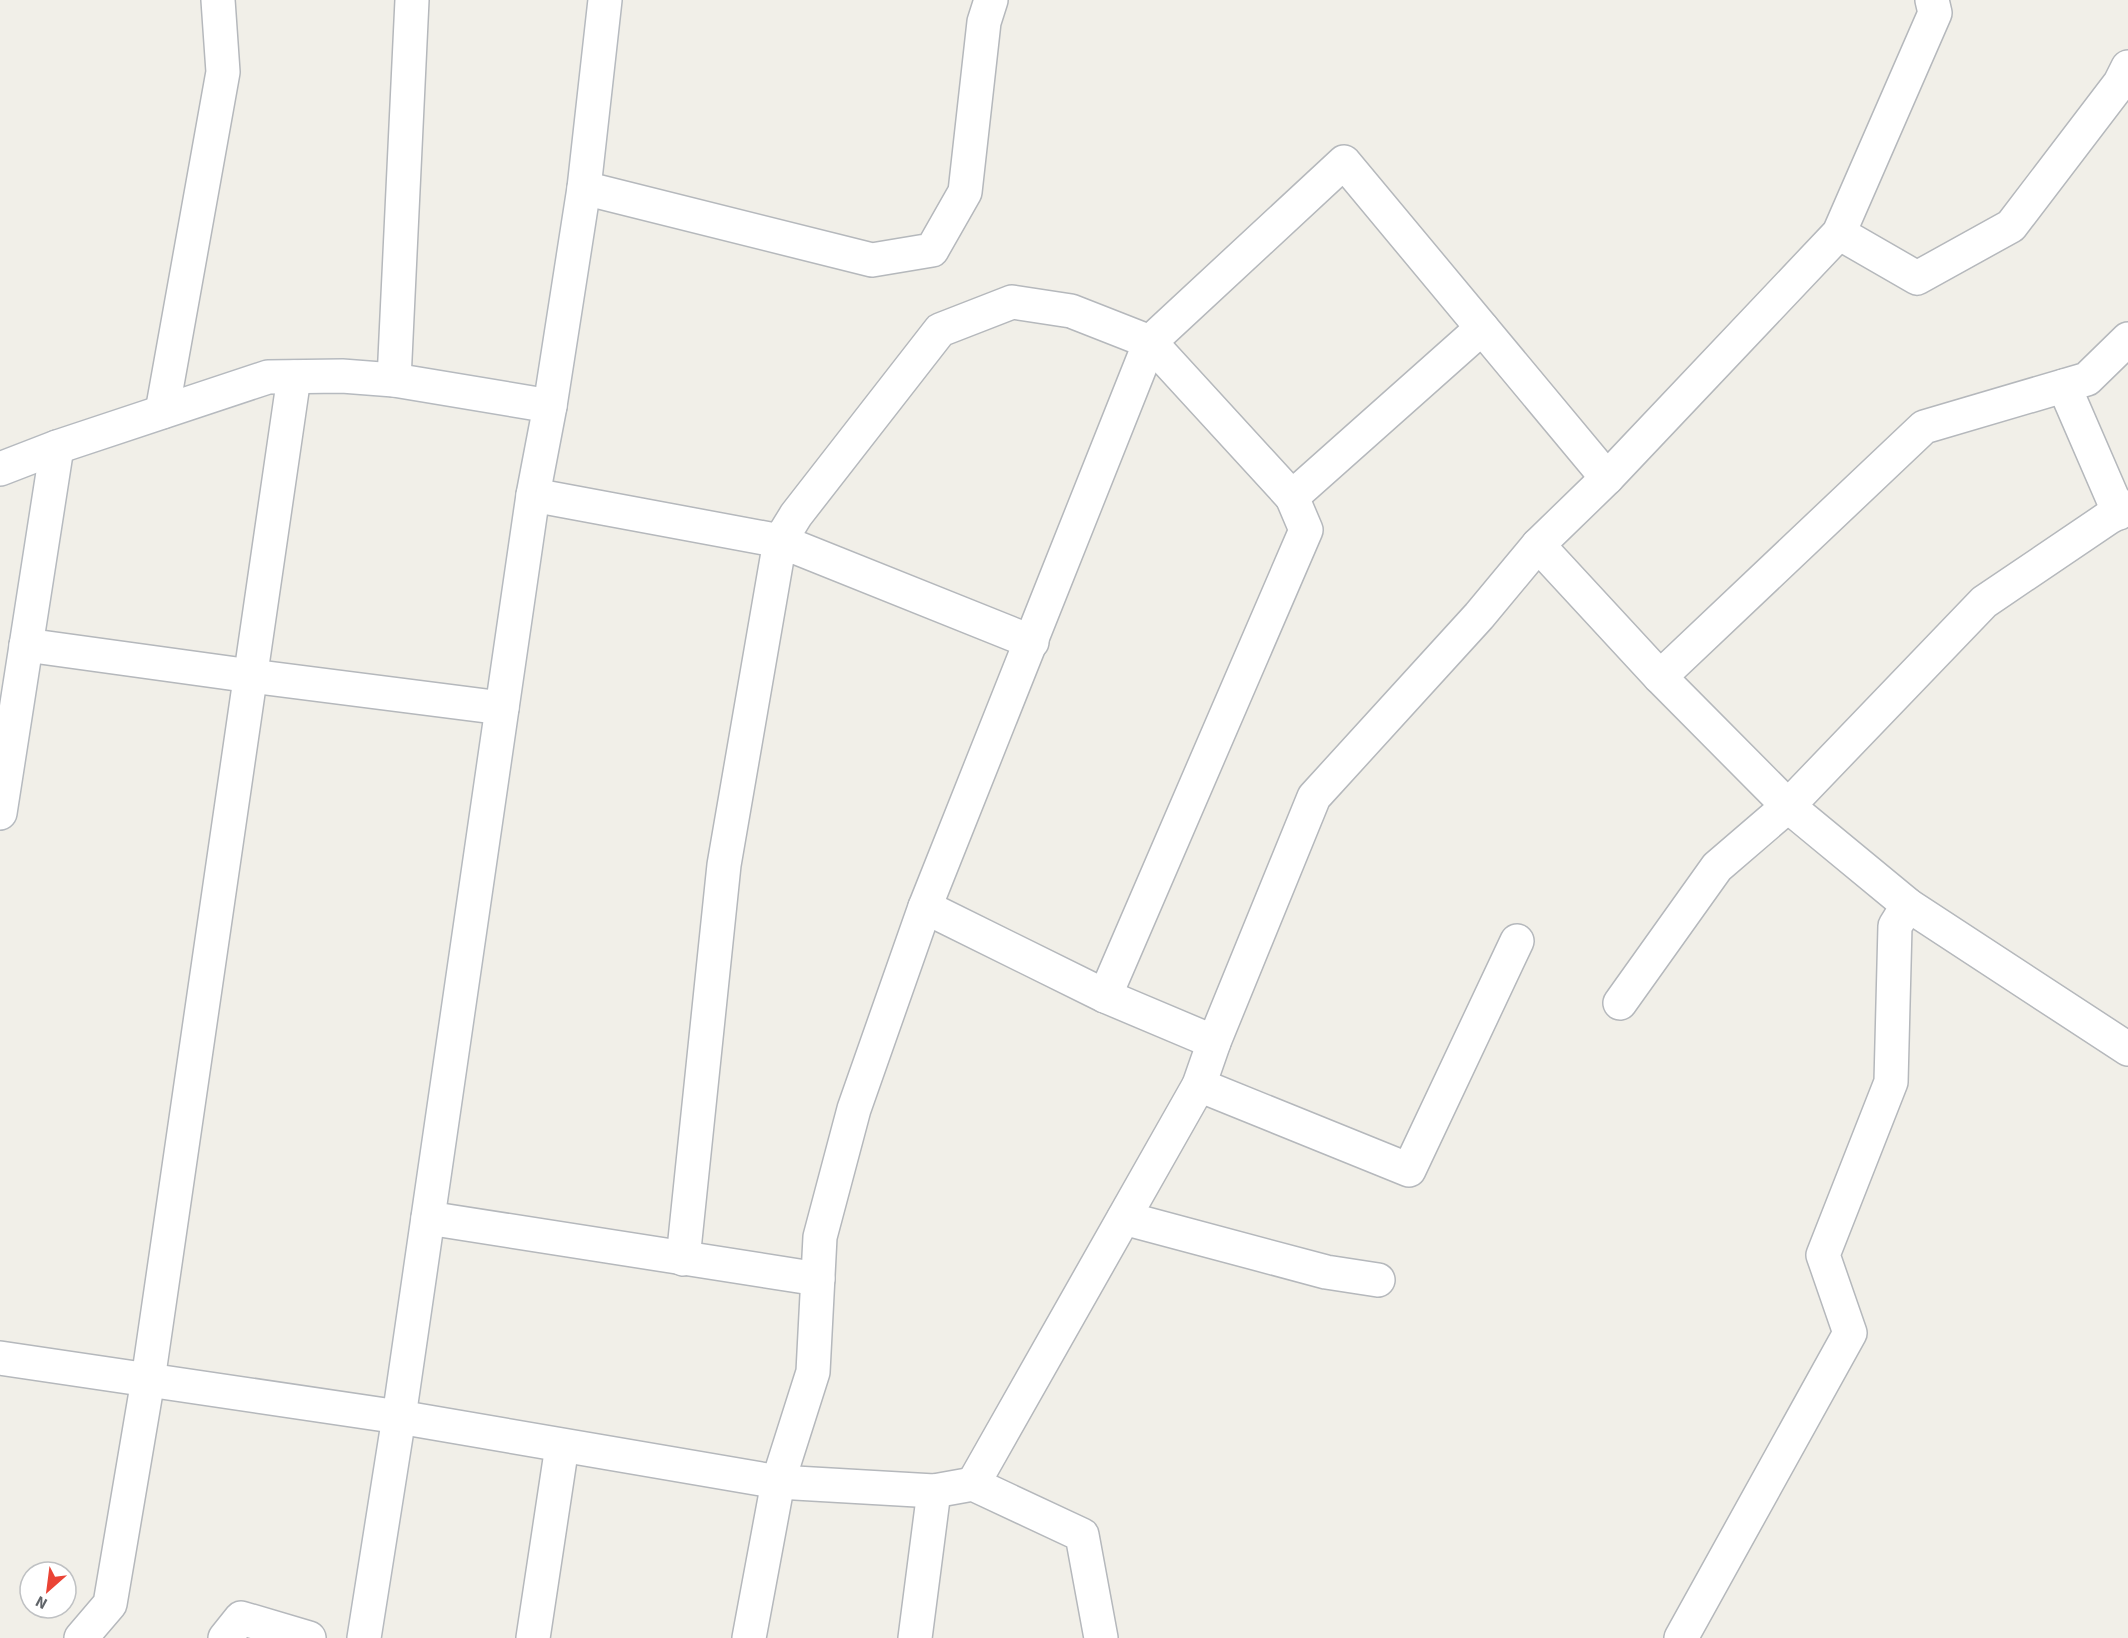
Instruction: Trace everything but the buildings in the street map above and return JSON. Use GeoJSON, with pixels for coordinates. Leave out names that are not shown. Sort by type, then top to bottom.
{"type":"FeatureCollection","features":[{"type":"Feature","properties":{"kind":"street"},"geometry":{"type":"LineString","coordinates":[[162,412],[223,72],[218,0]]}},
{"type":"Feature","properties":{"kind":"street"},"geometry":{"type":"LineString","coordinates":[[394,380],[412,0]]}},
{"type":"Feature","properties":{"kind":"street"},"geometry":{"type":"LineString","coordinates":[[364,1638],[399,1418],[533,495],[550,406],[584,188],[605,0]]}},
{"type":"Feature","properties":{"kind":"street"},"geometry":{"type":"LineString","coordinates":[[584,188],[872,260],[932,250],[965,192],[984,22],[991,0]]}},
{"type":"Feature","properties":{"kind":"street"},"geometry":{"type":"LineString","coordinates":[[973,1484],[1198,1085],[1314,797],[1479,616],[1538,545],[1607,478],[1839,233],[1935,13],[1932,0]]}},
{"type":"Feature","properties":{"kind":"street"},"geometry":{"type":"LineString","coordinates":[[1839,233],[1917,278],[2011,226],[2120,83],[2128,67]]}},
{"type":"Feature","properties":{"kind":"street"},"geometry":{"type":"LineString","coordinates":[[749,1638],[778,1482],[813,1372],[820,1237],[854,1109],[925,906],[1150,342],[1344,162],[1607,478]]}},
{"type":"Feature","properties":{"kind":"street"},"geometry":{"type":"LineString","coordinates":[[683,1259],[724,865],[780,541],[796,515],[940,330],[1012,302],[1071,311],[1150,342],[1292,497],[1306,530],[1105,996]]}},
{"type":"Feature","properties":{"kind":"street"},"geometry":{"type":"LineString","coordinates":[[1292,497],[1482,328]]}},
{"type":"Feature","properties":{"kind":"street"},"geometry":{"type":"LineString","coordinates":[[1660,677],[1924,427],[2087,379],[2128,339]]}},
{"type":"Feature","properties":{"kind":"street"},"geometry":{"type":"LineString","coordinates":[[0,469],[57,447],[268,377],[342,376],[394,380],[550,406]]}},
{"type":"Feature","properties":{"kind":"street"},"geometry":{"type":"LineString","coordinates":[[81,1638],[110,1604],[148,1380],[294,377]]}},
{"type":"Feature","properties":{"kind":"street"},"geometry":{"type":"LineString","coordinates":[[1620,1003],[1717,867],[1788,806],[1984,602],[2123,510],[2064,386]]}},
{"type":"Feature","properties":{"kind":"street"},"geometry":{"type":"LineString","coordinates":[[0,813],[57,447]]}},
{"type":"Feature","properties":{"kind":"street"},"geometry":{"type":"LineString","coordinates":[[533,495],[780,541],[1032,642]]}},
{"type":"Feature","properties":{"kind":"street"},"geometry":{"type":"LineString","coordinates":[[1538,545],[1660,677],[1788,806],[1908,905],[2128,1049]]}},
{"type":"Feature","properties":{"kind":"street"},"geometry":{"type":"LineString","coordinates":[[26,645],[502,708]]}},
{"type":"Feature","properties":{"kind":"street"},"geometry":{"type":"LineString","coordinates":[[1681,1638],[1850,1333],[1823,1255],[1891,1082],[1895,926],[1908,905]]}},
{"type":"Feature","properties":{"kind":"street"},"geometry":{"type":"LineString","coordinates":[[925,906],[1105,996],[1214,1042]]}},
{"type":"Feature","properties":{"kind":"street"},"geometry":{"type":"LineString","coordinates":[[1198,1085],[1409,1170],[1517,941]]}},
{"type":"Feature","properties":{"kind":"street"},"geometry":{"type":"LineString","coordinates":[[428,1218],[818,1280]]}},
{"type":"Feature","properties":{"kind":"street"},"geometry":{"type":"LineString","coordinates":[[1124,1218],[1326,1272],[1378,1280]]}},
{"type":"Feature","properties":{"kind":"street"},"geometry":{"type":"LineString","coordinates":[[0,1358],[399,1418],[778,1482],[934,1491],[973,1484],[1082,1535],[1101,1638]]}},
{"type":"Feature","properties":{"kind":"street"},"geometry":{"type":"LineString","coordinates":[[533,1638],[562,1446]]}},
{"type":"Feature","properties":{"kind":"street"},"geometry":{"type":"LineString","coordinates":[[915,1638],[934,1491]]}},
{"type":"Feature","properties":{"kind":"street"},"geometry":{"type":"LineString","coordinates":[[225,1638],[241,1618],[309,1638]]}}]}
